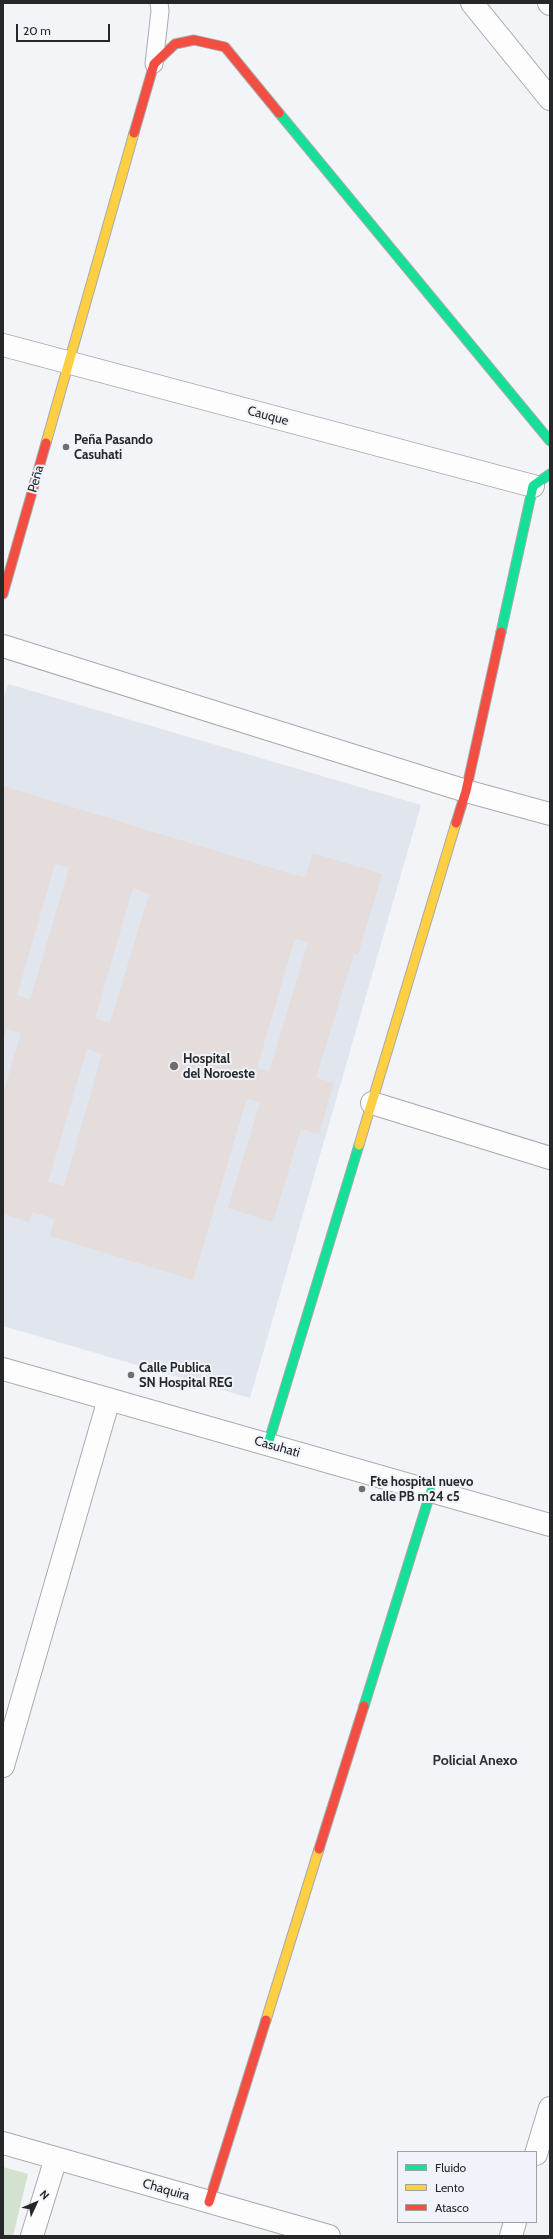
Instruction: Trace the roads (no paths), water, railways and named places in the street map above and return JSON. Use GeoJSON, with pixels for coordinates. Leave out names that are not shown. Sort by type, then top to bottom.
{"type":"FeatureCollection","features":[{"type":"Feature","properties":{"kind":"street"},"geometry":{"type":"LineString","coordinates":[[472,3],[550,99]]}},
{"type":"Feature","properties":{"kind":"street"},"geometry":{"type":"LineString","coordinates":[[154,64],[175,44],[194,40],[224,47],[550,441]]}},
{"type":"Feature","properties":{"kind":"street","name":"Peña"},"geometry":{"type":"LineString","coordinates":[[3,594],[154,64]]}},
{"type":"Feature","properties":{"kind":"street","name":"Cauque"},"geometry":{"type":"LineString","coordinates":[[3,345],[533,486]]}},
{"type":"Feature","properties":{"kind":"street"},"geometry":{"type":"LineString","coordinates":[[268,1444],[466,791],[533,486],[550,474]]}},
{"type":"Feature","properties":{"kind":"street"},"geometry":{"type":"LineString","coordinates":[[3,646],[466,791],[550,814]]}},
{"type":"Feature","properties":{"kind":"street"},"geometry":{"type":"LineString","coordinates":[[372,1103],[550,1158]]}},
{"type":"Feature","properties":{"kind":"street","name":"Casuhati"},"geometry":{"type":"LineString","coordinates":[[3,1368],[550,1525]]}},
{"type":"Feature","properties":{"kind":"street"},"geometry":{"type":"LineString","coordinates":[[3,1766],[110,1399]]}},
{"type":"Feature","properties":{"kind":"street"},"geometry":{"type":"LineString","coordinates":[[209,2202],[431,1492]]}},
{"type":"Feature","properties":{"kind":"street"},"geometry":{"type":"LineString","coordinates":[[537,2151],[550,2108]]}},
{"type":"Feature","properties":{"kind":"street","name":"Chaquira"},"geometry":{"type":"LineString","coordinates":[[3,2143],[329,2236]]}},
{"type":"Feature","properties":{"kind":"street"},"geometry":{"type":"LineString","coordinates":[[32,2236],[56,2158]]}},
{"type":"Feature","properties":{"kind":"street"},"geometry":{"type":"LineString","coordinates":[[511,2236],[515,2223]]}},
{"type":"Feature","properties":{"kind":"lane"},"geometry":{"type":"LineString","coordinates":[[154,64],[160,11],[159,3]]}},
{"type":"Feature","properties":{"kind":"place","name":"Peña Pasando Casuhati"},"geometry":{"type":"Point","coordinates":[66,447]}},
{"type":"Feature","properties":{"kind":"place","name":"Hospital del Noroeste"},"geometry":{"type":"Point","coordinates":[174,1066]}},
{"type":"Feature","properties":{"kind":"place","name":"Calle Publica SN Hospital REG"},"geometry":{"type":"Point","coordinates":[131,1375]}},
{"type":"Feature","properties":{"kind":"place","name":"Fte hospital nuevo calle PB m24 c5"},"geometry":{"type":"Point","coordinates":[362,1489]}},
{"type":"Feature","properties":{"kind":"district","name":"Policial Anexo"},"geometry":{"type":"Point","coordinates":[475,1761]}}]}
